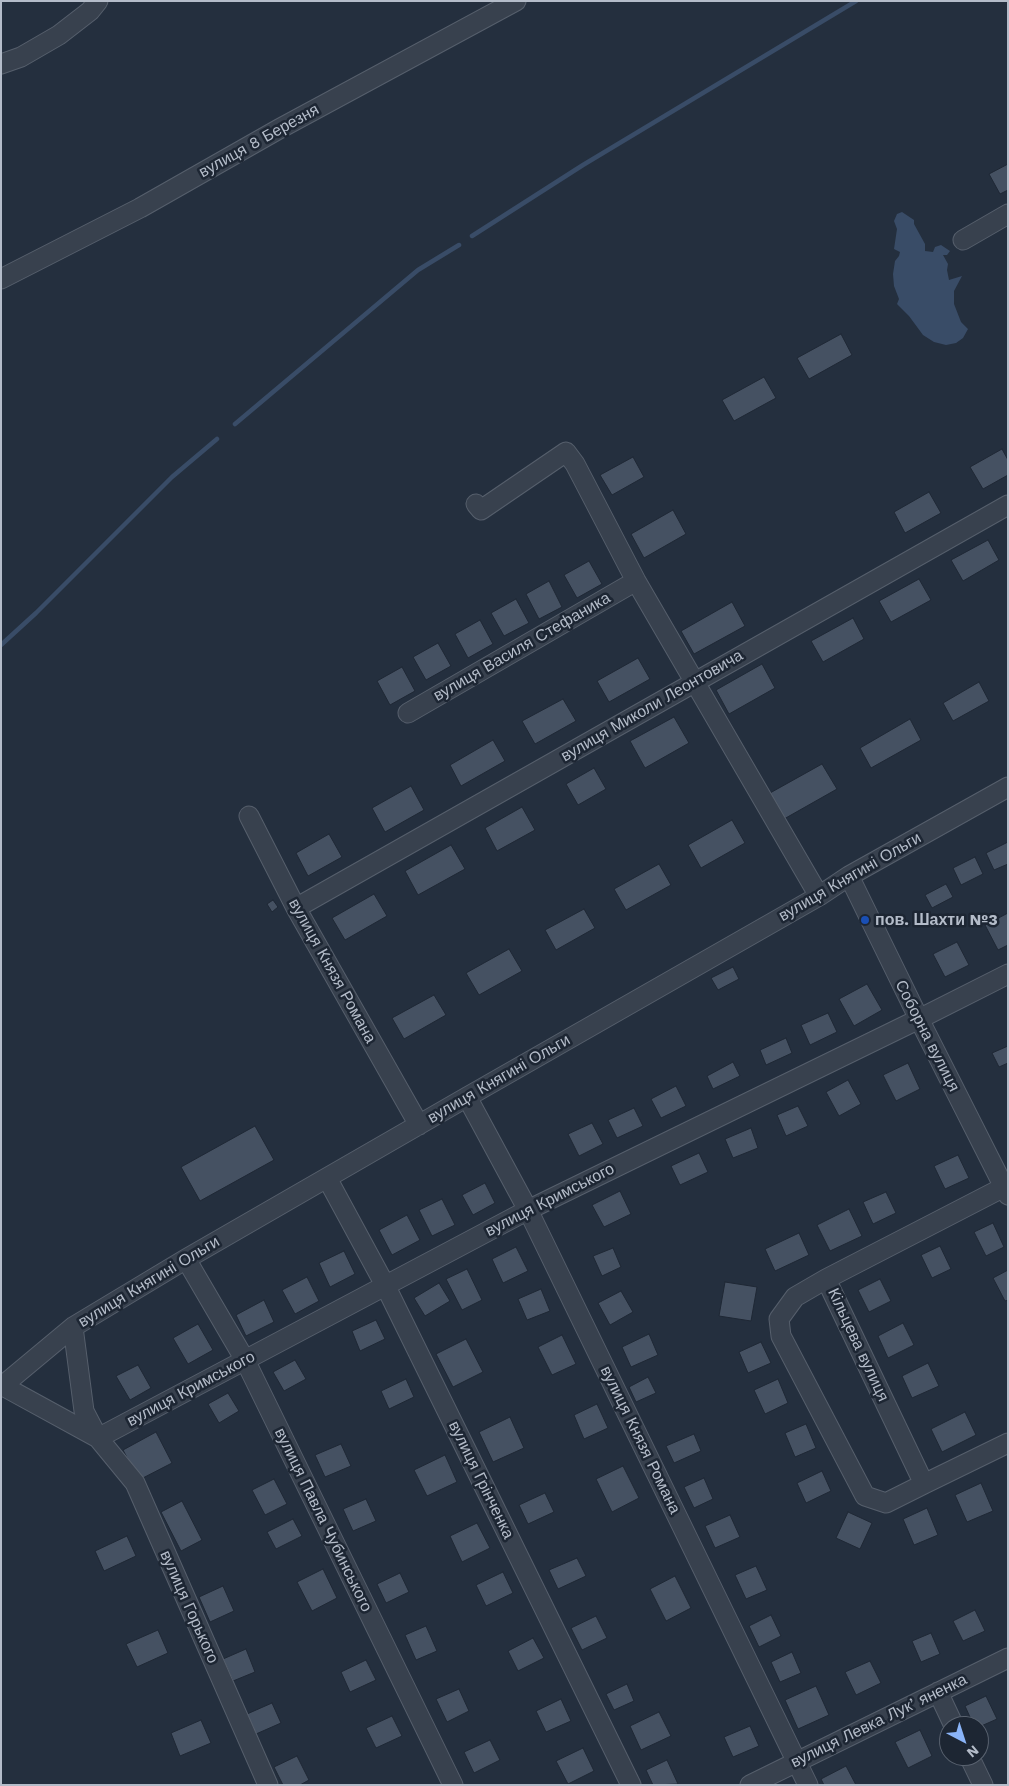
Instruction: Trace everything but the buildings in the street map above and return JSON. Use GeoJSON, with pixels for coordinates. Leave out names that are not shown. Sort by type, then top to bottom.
{"type":"FeatureCollection","features":[{"type":"Feature","properties":{"kind":"street"},"geometry":{"type":"LineString","coordinates":[[1,64],[21,57],[59,35],[90,11],[98,1]]}},
{"type":"Feature","properties":{"kind":"street","name":"вулиця 8 Березня"},"geometry":{"type":"LineString","coordinates":[[1,279],[140,208],[279,129],[516,1]]}},
{"type":"Feature","properties":{"kind":"street"},"geometry":{"type":"LineString","coordinates":[[963,240],[1008,214]]}},
{"type":"Feature","properties":{"kind":"street"},"geometry":{"type":"LineString","coordinates":[[476,504],[481,510],[566,452],[575,464],[636,581],[819,896]]}},
{"type":"Feature","properties":{"kind":"street","name":"вулиця Миколи Леонтовича"},"geometry":{"type":"LineString","coordinates":[[296,908],[1008,505]]}},
{"type":"Feature","properties":{"kind":"street","name":"вулиця Василя Стефаника"},"geometry":{"type":"LineString","coordinates":[[408,713],[636,581]]}},
{"type":"Feature","properties":{"kind":"street","name":"вулиця Княгині Ольги"},"geometry":{"type":"LineString","coordinates":[[2,1386],[73,1327],[186,1259],[819,896],[848,876],[1008,786]]}},
{"type":"Feature","properties":{"kind":"street","name":"вулиця Князя Романа"},"geometry":{"type":"LineString","coordinates":[[249,816],[296,908],[419,1125]]}},
{"type":"Feature","properties":{"kind":"street","name":"Соборна вулиця"},"geometry":{"type":"LineString","coordinates":[[848,876],[918,1020],[1006,1189]]}},
{"type":"Feature","properties":{"kind":"street","name":"вулиця Кримського"},"geometry":{"type":"LineString","coordinates":[[98,1438],[528,1210],[918,1020],[1008,974]]}},
{"type":"Feature","properties":{"kind":"street","name":"вулиця Князя Романа"},"geometry":{"type":"LineString","coordinates":[[467,1097],[528,1210],[808,1785]]}},
{"type":"Feature","properties":{"kind":"street","name":"вулиця Грінченка"},"geometry":{"type":"LineString","coordinates":[[327,1178],[385,1285],[631,1785]]}},
{"type":"Feature","properties":{"kind":"street","name":"Кільцева вулиця"},"geometry":{"type":"LineString","coordinates":[[924,1484],[826,1279],[1006,1189]]}},
{"type":"Feature","properties":{"kind":"street","name":"вулиця Павла Чубинського"},"geometry":{"type":"LineString","coordinates":[[186,1259],[245,1360],[453,1785]]}},
{"type":"Feature","properties":{"kind":"street"},"geometry":{"type":"LineString","coordinates":[[826,1279],[795,1297],[779,1319],[781,1336],[865,1496],[886,1503],[1008,1443]]}},
{"type":"Feature","properties":{"kind":"street"},"geometry":{"type":"LineString","coordinates":[[73,1327],[84,1411],[98,1438]]}},
{"type":"Feature","properties":{"kind":"street"},"geometry":{"type":"LineString","coordinates":[[2,1386],[98,1438]]}},
{"type":"Feature","properties":{"kind":"street","name":"вулиця Горького"},"geometry":{"type":"LineString","coordinates":[[98,1438],[135,1483],[268,1785]]}},
{"type":"Feature","properties":{"kind":"street","name":"вулиця Левка Лукʼяненка"},"geometry":{"type":"LineString","coordinates":[[750,1785],[1008,1658]]}},
{"type":"Feature","properties":{"kind":"street"},"geometry":{"type":"LineString","coordinates":[[938,1692],[949,1716]]}},
{"type":"Feature","properties":{"kind":"street"},"geometry":{"type":"LineString","coordinates":[[974,1766],[983,1785]]}},
{"type":"Feature","properties":{"kind":"water"},"geometry":{"type":"Polygon","coordinates":[[[902,212],[914,220],[914,224],[925,244],[925,251],[933,252],[935,247],[941,245],[950,251],[947,255],[943,255],[948,264],[949,280],[962,276],[954,291],[954,304],[961,322],[968,329],[963,338],[956,343],[946,345],[934,342],[923,335],[897,304],[899,299],[894,286],[893,274],[895,261],[900,252],[894,249],[897,229],[894,221],[897,214],[902,212]]]}},
{"type":"Feature","properties":{"kind":"waterway"},"geometry":{"type":"LineString","coordinates":[[472,236],[583,165],[856,1]]}},
{"type":"Feature","properties":{"kind":"waterway"},"geometry":{"type":"LineString","coordinates":[[235,424],[418,270],[459,245]]}},
{"type":"Feature","properties":{"kind":"waterway"},"geometry":{"type":"LineString","coordinates":[[1,645],[36,613],[172,477],[217,439]]}},
{"type":"Feature","properties":{"kind":"place","name":"пов. Шахти №3"},"geometry":{"type":"Point","coordinates":[865,920]}}]}
